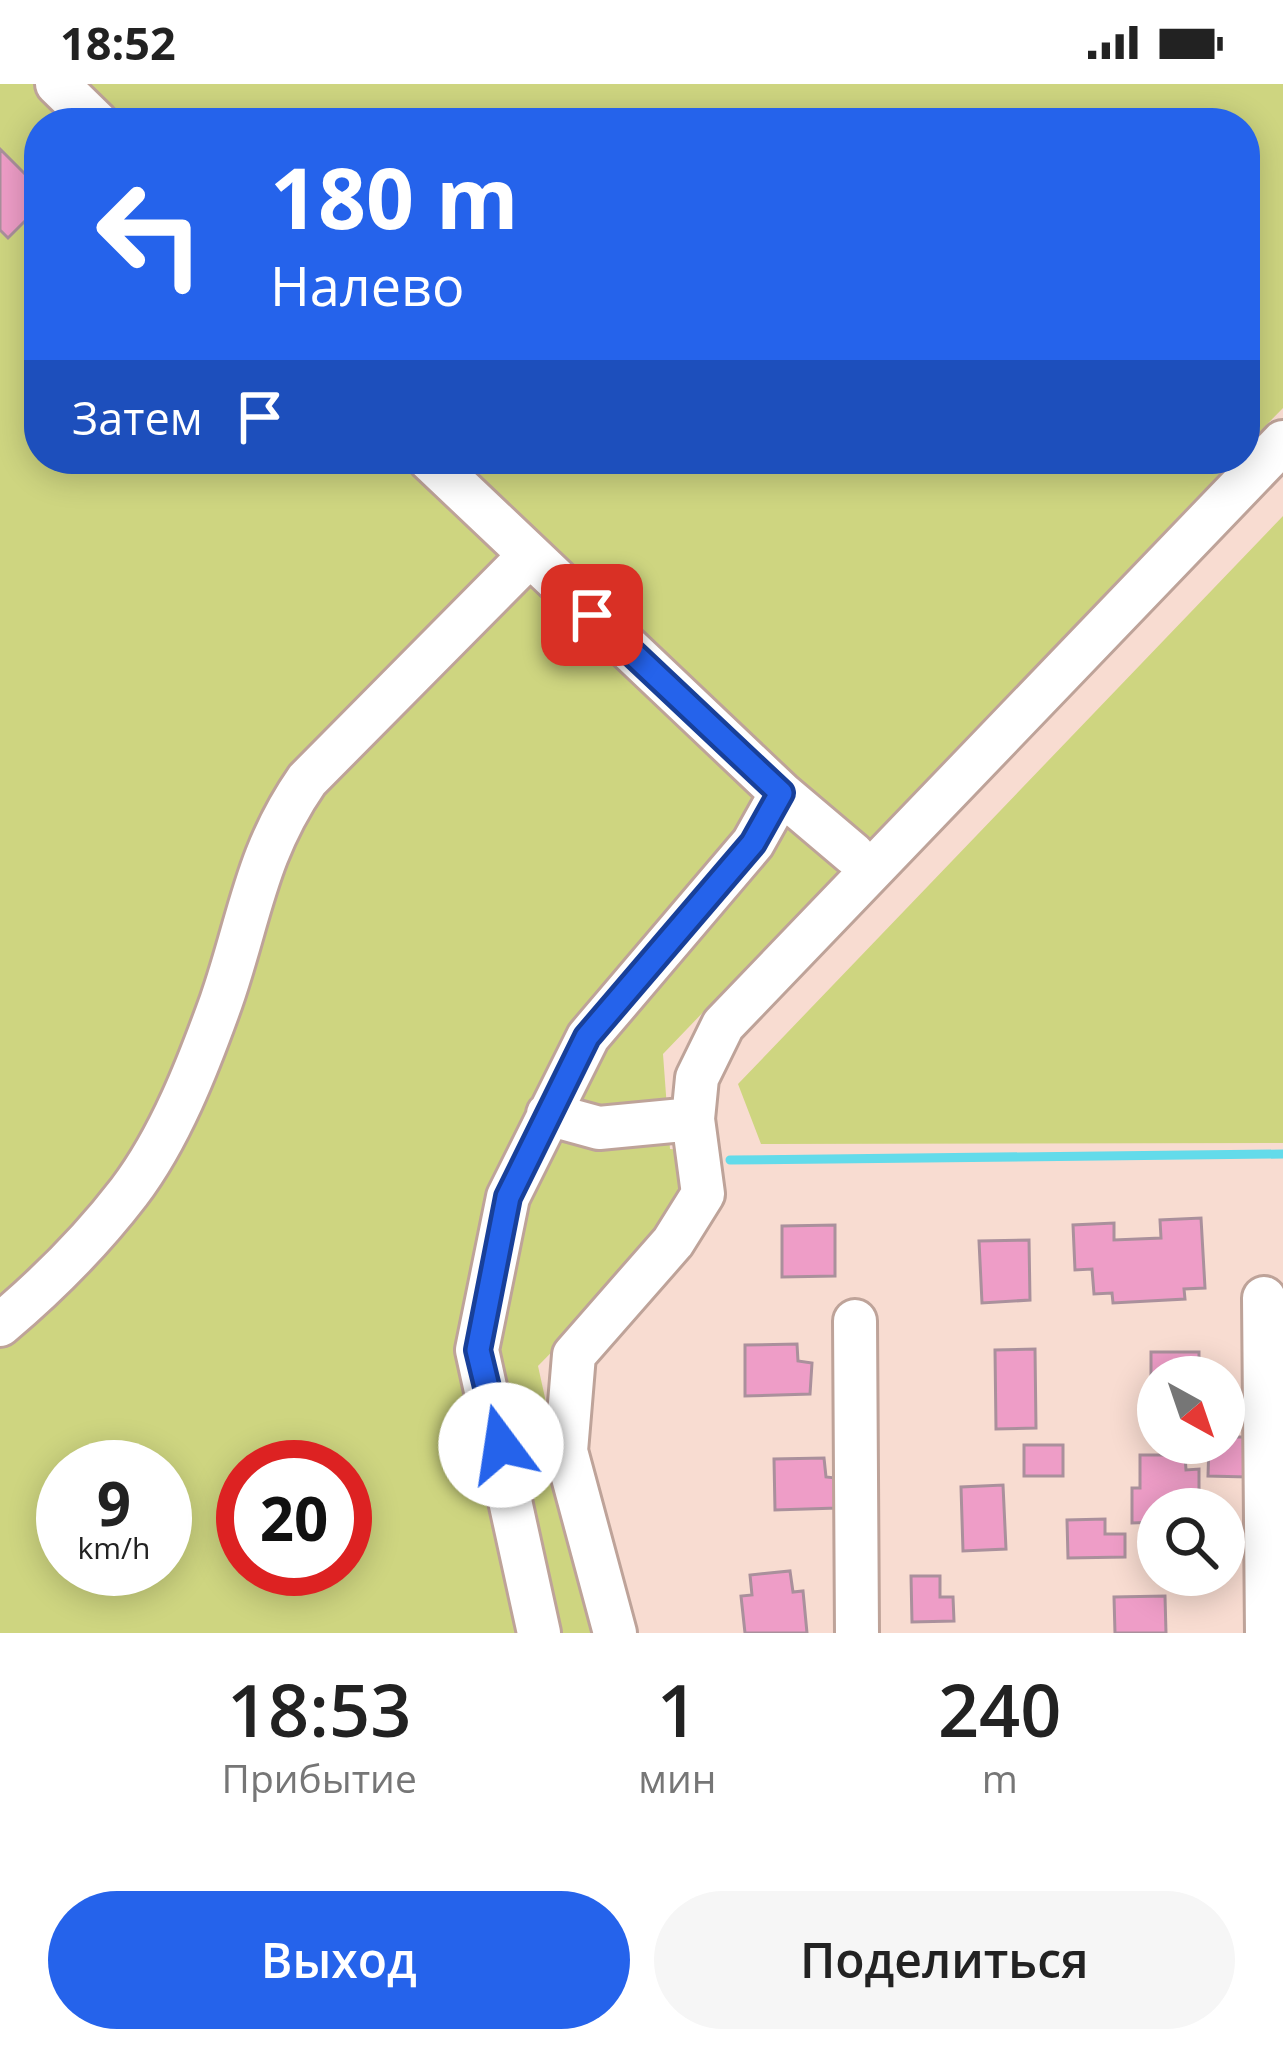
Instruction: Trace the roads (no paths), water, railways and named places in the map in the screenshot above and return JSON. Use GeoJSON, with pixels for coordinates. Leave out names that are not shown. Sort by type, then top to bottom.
{"type":"FeatureCollection","features":[{"type":"Feature","properties":{"kind":"street"},"geometry":{"type":"LineString","coordinates":[[56,84],[81,108]]}},
{"type":"Feature","properties":{"kind":"street"},"geometry":{"type":"LineString","coordinates":[[1260,466],[1283,442]]}},
{"type":"Feature","properties":{"kind":"street"},"geometry":{"type":"LineString","coordinates":[[446,474],[781,793],[853,854]]}},
{"type":"Feature","properties":{"kind":"street"},"geometry":{"type":"LineString","coordinates":[[615,1633],[566,1451],[574,1354],[673,1242],[703,1194],[693,1119],[697,1078],[723,1025],[1252,474]]}},
{"type":"Feature","properties":{"kind":"street"},"geometry":{"type":"LineString","coordinates":[[0,1324],[129,1192],[160,1139],[193,1074],[222,999],[258,874],[279,820],[307,780],[530,555]]}},
{"type":"Feature","properties":{"kind":"street"},"geometry":{"type":"LineString","coordinates":[[539,1633],[478,1350],[508,1197],[587,1037],[753,843],[781,793]]}},
{"type":"Feature","properties":{"kind":"street"},"geometry":{"type":"LineString","coordinates":[[548,1114],[599,1128],[693,1119]]}},
{"type":"Feature","properties":{"kind":"street"},"geometry":{"type":"LineString","coordinates":[[1264,1298],[1267,1633]]}},
{"type":"Feature","properties":{"kind":"street"},"geometry":{"type":"LineString","coordinates":[[855,1321],[857,1633]]}},
{"type":"Feature","properties":{"kind":"waterway"},"geometry":{"type":"LineString","coordinates":[[730,1160],[1283,1154]]}}]}
